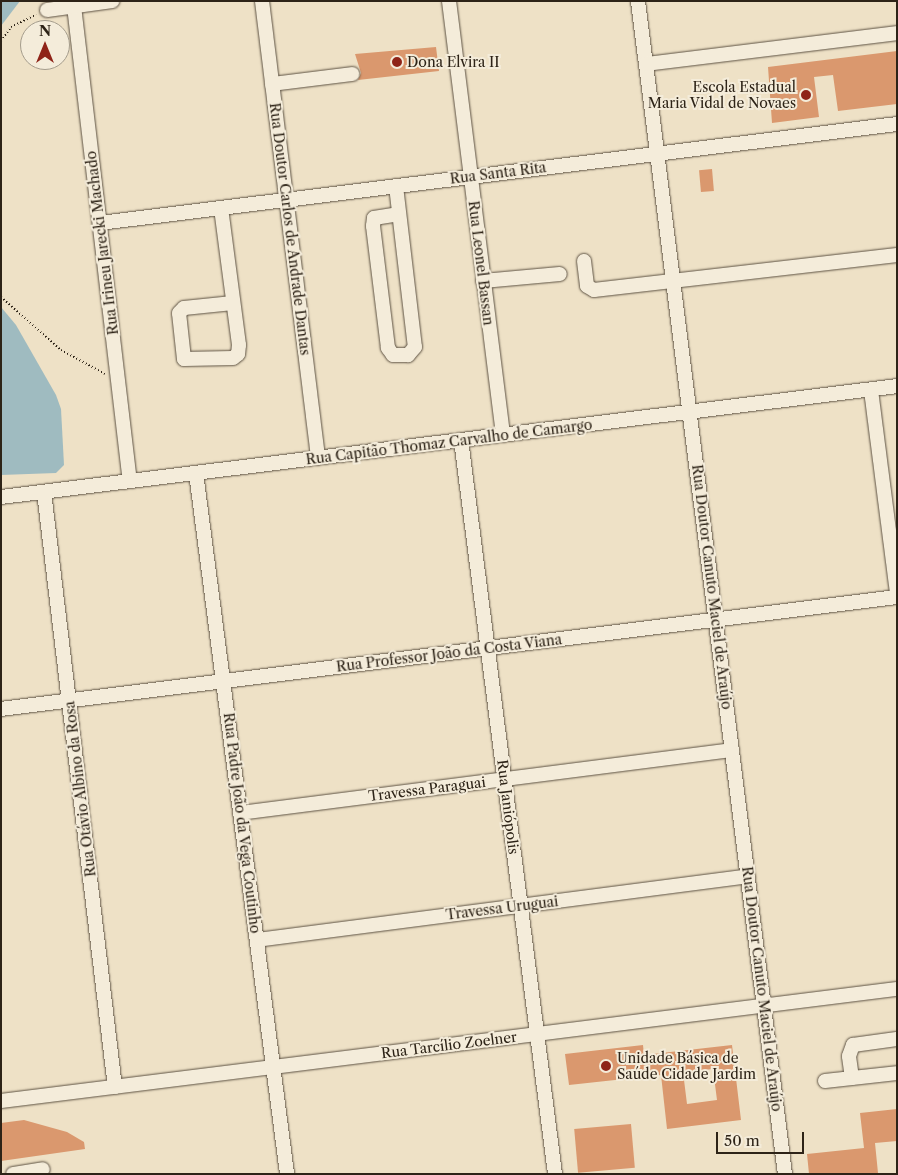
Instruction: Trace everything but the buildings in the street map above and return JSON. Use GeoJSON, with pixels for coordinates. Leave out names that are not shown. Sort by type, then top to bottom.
{"type":"FeatureCollection","features":[{"type":"Feature","properties":{"kind":"street"},"geometry":{"type":"LineString","coordinates":[[47,10],[112,1]]}},
{"type":"Feature","properties":{"kind":"street","name":"Rua Doutor Carlos de Andrade Dantas"},"geometry":{"type":"LineString","coordinates":[[262,1],[318,458]]}},
{"type":"Feature","properties":{"kind":"street","name":"Rua Leonel Bassan"},"geometry":{"type":"LineString","coordinates":[[449,1],[503,435]]}},
{"type":"Feature","properties":{"kind":"street","name":"Rua Doutor Canuto Maciel de Araújo"},"geometry":{"type":"LineString","coordinates":[[638,1],[784,1174]]}},
{"type":"Feature","properties":{"kind":"street","name":"Rua Irineu Jarecki Machado"},"geometry":{"type":"LineString","coordinates":[[74,6],[130,481]]}},
{"type":"Feature","properties":{"kind":"street"},"geometry":{"type":"LineString","coordinates":[[646,64],[897,33]]}},
{"type":"Feature","properties":{"kind":"street"},"geometry":{"type":"LineString","coordinates":[[272,84],[352,74]]}},
{"type":"Feature","properties":{"kind":"street","name":"Rua Santa Rita"},"geometry":{"type":"LineString","coordinates":[[100,223],[897,124]]}},
{"type":"Feature","properties":{"kind":"street"},"geometry":{"type":"LineString","coordinates":[[396,186],[416,347],[408,355],[393,355],[388,348],[373,226],[374,218],[398,214]]}},
{"type":"Feature","properties":{"kind":"street"},"geometry":{"type":"LineString","coordinates":[[221,208],[233,304],[238,354],[233,358],[184,360],[179,313],[184,308],[233,304]]}},
{"type":"Feature","properties":{"kind":"street"},"geometry":{"type":"LineString","coordinates":[[584,261],[587,286],[594,290],[674,283],[897,255]]}},
{"type":"Feature","properties":{"kind":"street"},"geometry":{"type":"LineString","coordinates":[[484,281],[560,274]]}},
{"type":"Feature","properties":{"kind":"street","name":"Rua Capitão Thomaz Carvalho de Camargo"},"geometry":{"type":"LineString","coordinates":[[1,497],[897,386]]}},
{"type":"Feature","properties":{"kind":"street"},"geometry":{"type":"LineString","coordinates":[[871,390],[897,593]]}},
{"type":"Feature","properties":{"kind":"street","name":"Rua Janiópolis"},"geometry":{"type":"LineString","coordinates":[[461,440],[554,1174]]}},
{"type":"Feature","properties":{"kind":"street","name":"Rua Padre João da Vega Coutinho"},"geometry":{"type":"LineString","coordinates":[[196,473],[287,1174]]}},
{"type":"Feature","properties":{"kind":"street","name":"Rua Otávio Albino da Rosa"},"geometry":{"type":"LineString","coordinates":[[44,492],[115,1086]]}},
{"type":"Feature","properties":{"kind":"street","name":"Rua Professor João da Costa Viana"},"geometry":{"type":"LineString","coordinates":[[1,709],[897,597]]}},
{"type":"Feature","properties":{"kind":"street","name":"Travessa Paraguai"},"geometry":{"type":"LineString","coordinates":[[240,813],[732,750]]}},
{"type":"Feature","properties":{"kind":"street","name":"Travessa Uruguai"},"geometry":{"type":"LineString","coordinates":[[257,940],[748,876]]}},
{"type":"Feature","properties":{"kind":"street","name":"Rua Tarcílio Zoelner"},"geometry":{"type":"LineString","coordinates":[[1,1101],[897,990]]}},
{"type":"Feature","properties":{"kind":"street"},"geometry":{"type":"LineString","coordinates":[[852,1078],[849,1056],[853,1045],[897,1039]]}},
{"type":"Feature","properties":{"kind":"street"},"geometry":{"type":"LineString","coordinates":[[825,1081],[897,1073]]}},
{"type":"Feature","properties":{"kind":"street"},"geometry":{"type":"LineString","coordinates":[[13,1174],[43,1169]]}},
{"type":"Feature","properties":{"kind":"path"},"geometry":{"type":"LineString","coordinates":[[1,42],[11,27],[47,10]]}},
{"type":"Feature","properties":{"kind":"path"},"geometry":{"type":"LineString","coordinates":[[1,297],[61,350],[118,382]]}},
{"type":"Feature","properties":{"kind":"water"},"geometry":{"type":"Polygon","coordinates":[[[1,1],[20,1],[1,26],[1,1]]]}},
{"type":"Feature","properties":{"kind":"water"},"geometry":{"type":"Polygon","coordinates":[[[1,307],[16,325],[56,395],[61,409],[64,465],[56,473],[1,475],[1,307]]]}},
{"type":"Feature","properties":{"kind":"place","name":"Dona Elvira II"},"geometry":{"type":"Point","coordinates":[397,62]}},
{"type":"Feature","properties":{"kind":"place","name":"Escola Estadual Maria Vidal de Novaes"},"geometry":{"type":"Point","coordinates":[806,95]}},
{"type":"Feature","properties":{"kind":"place","name":"Unidade Básica de Saúde Cidade Jardim"},"geometry":{"type":"Point","coordinates":[606,1066]}}]}
